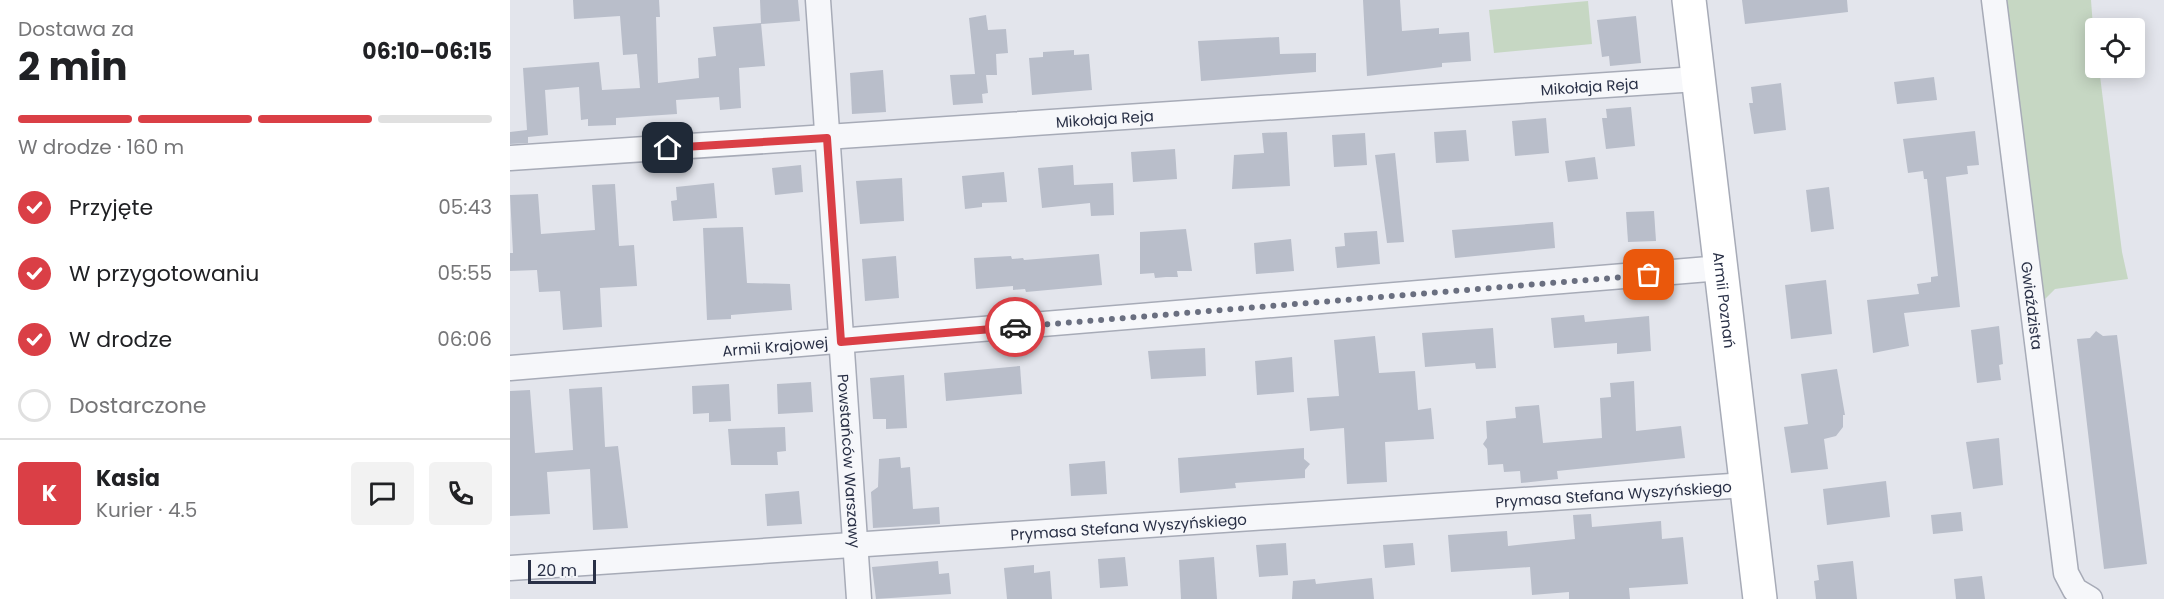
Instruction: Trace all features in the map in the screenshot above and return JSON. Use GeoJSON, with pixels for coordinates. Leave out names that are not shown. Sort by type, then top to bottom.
{"type":"FeatureCollection","features":[{"type":"Feature","properties":{"kind":"street","name":"Powstańców Warszawy"},"geometry":{"type":"LineString","coordinates":[[818,0],[859,599]]}},
{"type":"Feature","properties":{"kind":"street","name":"Armii Poznań"},"geometry":{"type":"LineString","coordinates":[[1689,0],[1760,599]]}},
{"type":"Feature","properties":{"kind":"street","name":"Gwiaździsta"},"geometry":{"type":"LineString","coordinates":[[1994,0],[2066,573],[2074,590],[2090,599]]}},
{"type":"Feature","properties":{"kind":"street","name":"Mikołaja Reja"},"geometry":{"type":"LineString","coordinates":[[510,158],[1697,79]]}},
{"type":"Feature","properties":{"kind":"street","name":"Armii Krajowej"},"geometry":{"type":"LineString","coordinates":[[510,368],[1721,268]]}},
{"type":"Feature","properties":{"kind":"street","name":"Prymasa Stefana Wyszyńskiego"},"geometry":{"type":"LineString","coordinates":[[510,568],[1296,513],[1746,485]]}},
{"type":"Feature","properties":{"kind":"green space"},"geometry":{"type":"Polygon","coordinates":[[[2007,0],[2091,0],[2092,18],[2085,18],[2085,78],[2100,78],[2122,252],[2128,279],[2055,289],[2044,300],[2007,0]]]}},
{"type":"Feature","properties":{"kind":"green space"},"geometry":{"type":"Polygon","coordinates":[[[1588,1],[1592,44],[1494,53],[1489,10],[1588,1]]]}},
{"type":"Feature","properties":{"kind":"building"},"geometry":{"type":"Polygon","coordinates":[[[573,0],[659,0],[660,17],[656,17],[658,83],[699,78],[698,58],[716,56],[713,27],[761,23],[765,66],[739,68],[741,108],[720,110],[719,97],[676,100],[677,114],[616,118],[616,125],[588,126],[588,119],[581,120],[579,87],[545,90],[548,135],[528,137],[528,143],[510,144],[510,132],[527,130],[523,68],[599,62],[602,90],[640,88],[637,54],[623,55],[620,16],[574,19],[573,0]]]}},
{"type":"Feature","properties":{"kind":"building"},"geometry":{"type":"Polygon","coordinates":[[[760,0],[798,0],[800,21],[761,24],[760,0]]]}},
{"type":"Feature","properties":{"kind":"building"},"geometry":{"type":"Polygon","coordinates":[[[1363,0],[1400,0],[1402,31],[1439,28],[1439,34],[1469,32],[1471,61],[1442,63],[1442,67],[1367,76],[1363,0]]]}},
{"type":"Feature","properties":{"kind":"building"},"geometry":{"type":"Polygon","coordinates":[[[1742,0],[1847,0],[1848,12],[1745,24],[1742,0]]]}},
{"type":"Feature","properties":{"kind":"building"},"geometry":{"type":"Polygon","coordinates":[[[986,15],[988,30],[1006,29],[1008,53],[996,54],[997,75],[986,75],[988,93],[982,94],[983,103],[953,105],[950,75],[975,74],[969,18],[986,15]]]}},
{"type":"Feature","properties":{"kind":"building"},"geometry":{"type":"Polygon","coordinates":[[[1636,16],[1641,63],[1610,66],[1609,56],[1602,57],[1597,20],[1636,16]]]}},
{"type":"Feature","properties":{"kind":"building"},"geometry":{"type":"Polygon","coordinates":[[[1279,37],[1280,54],[1316,53],[1316,72],[1201,81],[1198,41],[1279,37]]]}},
{"type":"Feature","properties":{"kind":"building"},"geometry":{"type":"Polygon","coordinates":[[[1074,50],[1074,55],[1089,54],[1092,90],[1032,95],[1029,58],[1043,57],[1043,52],[1074,50]]]}},
{"type":"Feature","properties":{"kind":"building"},"geometry":{"type":"Polygon","coordinates":[[[883,70],[886,112],[852,114],[850,73],[883,70]]]}},
{"type":"Feature","properties":{"kind":"building"},"geometry":{"type":"Polygon","coordinates":[[[1934,77],[1937,100],[1897,104],[1894,82],[1934,77]]]}},
{"type":"Feature","properties":{"kind":"building"},"geometry":{"type":"Polygon","coordinates":[[[1781,83],[1786,130],[1754,134],[1749,103],[1753,103],[1751,87],[1781,83]]]}},
{"type":"Feature","properties":{"kind":"building"},"geometry":{"type":"Polygon","coordinates":[[[1631,107],[1635,146],[1606,149],[1602,118],[1607,118],[1606,109],[1631,107]]]}},
{"type":"Feature","properties":{"kind":"building"},"geometry":{"type":"Polygon","coordinates":[[[1546,118],[1549,153],[1515,156],[1512,121],[1546,118]]]}},
{"type":"Feature","properties":{"kind":"building"},"geometry":{"type":"Polygon","coordinates":[[[1466,130],[1469,161],[1436,163],[1434,132],[1466,130]]]}},
{"type":"Feature","properties":{"kind":"building"},"geometry":{"type":"Polygon","coordinates":[[[1975,131],[1979,165],[1967,166],[1968,174],[1946,177],[1960,307],[1904,313],[1909,346],[1873,353],[1867,300],[1919,294],[1917,284],[1931,282],[1931,277],[1938,276],[1927,179],[1924,179],[1923,171],[1908,173],[1903,139],[1975,131]]]}},
{"type":"Feature","properties":{"kind":"building"},"geometry":{"type":"Polygon","coordinates":[[[1287,132],[1290,186],[1232,189],[1234,155],[1264,153],[1262,133],[1287,132]]]}},
{"type":"Feature","properties":{"kind":"building"},"geometry":{"type":"Polygon","coordinates":[[[1365,133],[1367,165],[1334,167],[1332,135],[1365,133]]]}},
{"type":"Feature","properties":{"kind":"building"},"geometry":{"type":"Polygon","coordinates":[[[1175,149],[1177,179],[1133,182],[1131,152],[1175,149]]]}},
{"type":"Feature","properties":{"kind":"building"},"geometry":{"type":"Polygon","coordinates":[[[1395,153],[1404,242],[1387,243],[1375,155],[1395,153]]]}},
{"type":"Feature","properties":{"kind":"building"},"geometry":{"type":"Polygon","coordinates":[[[1595,157],[1598,179],[1568,182],[1565,161],[1595,157]]]}},
{"type":"Feature","properties":{"kind":"building"},"geometry":{"type":"Polygon","coordinates":[[[801,165],[803,192],[775,195],[772,168],[801,165]]]}},
{"type":"Feature","properties":{"kind":"building"},"geometry":{"type":"Polygon","coordinates":[[[1073,165],[1074,185],[1113,183],[1114,215],[1091,216],[1090,203],[1042,208],[1038,168],[1073,165]]]}},
{"type":"Feature","properties":{"kind":"building"},"geometry":{"type":"Polygon","coordinates":[[[1004,172],[1007,202],[982,203],[982,207],[965,209],[962,176],[1004,172]]]}},
{"type":"Feature","properties":{"kind":"building"},"geometry":{"type":"Polygon","coordinates":[[[902,178],[904,221],[860,224],[856,181],[902,178]]]}},
{"type":"Feature","properties":{"kind":"building"},"geometry":{"type":"Polygon","coordinates":[[[714,183],[717,218],[673,221],[671,201],[677,200],[676,187],[714,183]]]}},
{"type":"Feature","properties":{"kind":"building"},"geometry":{"type":"Polygon","coordinates":[[[615,184],[619,246],[634,245],[637,286],[600,288],[602,327],[563,330],[560,291],[539,292],[537,270],[510,271],[510,253],[513,253],[510,195],[538,194],[541,234],[595,230],[592,185],[615,184]]]}},
{"type":"Feature","properties":{"kind":"building"},"geometry":{"type":"Polygon","coordinates":[[[1829,187],[1834,229],[1811,232],[1806,190],[1829,187]]]}},
{"type":"Feature","properties":{"kind":"building"},"geometry":{"type":"Polygon","coordinates":[[[1654,211],[1656,241],[1628,242],[1626,212],[1654,211]]]}},
{"type":"Feature","properties":{"kind":"building"},"geometry":{"type":"Polygon","coordinates":[[[1553,222],[1555,248],[1455,258],[1452,230],[1553,222]]]}},
{"type":"Feature","properties":{"kind":"building"},"geometry":{"type":"Polygon","coordinates":[[[743,227],[747,283],[790,284],[792,310],[731,315],[731,319],[707,320],[703,228],[743,227]]]}},
{"type":"Feature","properties":{"kind":"building"},"geometry":{"type":"Polygon","coordinates":[[[1186,229],[1192,271],[1177,271],[1178,277],[1155,278],[1154,273],[1140,274],[1140,232],[1186,229]]]}},
{"type":"Feature","properties":{"kind":"building"},"geometry":{"type":"Polygon","coordinates":[[[1377,231],[1380,264],[1337,268],[1335,247],[1345,246],[1344,233],[1377,231]]]}},
{"type":"Feature","properties":{"kind":"building"},"geometry":{"type":"Polygon","coordinates":[[[1291,239],[1294,271],[1256,274],[1254,243],[1291,239]]]}},
{"type":"Feature","properties":{"kind":"building"},"geometry":{"type":"Polygon","coordinates":[[[1099,254],[1102,285],[1026,292],[1025,289],[1013,290],[1013,286],[976,289],[974,258],[1011,256],[1012,259],[1023,258],[1024,260],[1099,254]]]}},
{"type":"Feature","properties":{"kind":"building"},"geometry":{"type":"Polygon","coordinates":[[[896,256],[899,298],[865,301],[862,259],[896,256]]]}},
{"type":"Feature","properties":{"kind":"building"},"geometry":{"type":"Polygon","coordinates":[[[1826,280],[1832,334],[1791,339],[1785,285],[1826,280]]]}},
{"type":"Feature","properties":{"kind":"building"},"geometry":{"type":"Polygon","coordinates":[[[1584,315],[1585,322],[1649,316],[1651,351],[1617,354],[1617,343],[1554,348],[1551,318],[1584,315]]]}},
{"type":"Feature","properties":{"kind":"building"},"geometry":{"type":"Polygon","coordinates":[[[1999,326],[2003,364],[1999,365],[2001,380],[1977,383],[1971,330],[1999,326]]]}},
{"type":"Feature","properties":{"kind":"building"},"geometry":{"type":"Polygon","coordinates":[[[1493,328],[1496,368],[1476,369],[1475,363],[1425,367],[1422,333],[1493,328]]]}},
{"type":"Feature","properties":{"kind":"building"},"geometry":{"type":"Polygon","coordinates":[[[2096,331],[2103,336],[2117,335],[2147,564],[2104,569],[2077,339],[2090,338],[2096,331]]]}},
{"type":"Feature","properties":{"kind":"building"},"geometry":{"type":"Polygon","coordinates":[[[1375,336],[1379,373],[1415,371],[1418,410],[1431,408],[1434,439],[1385,442],[1387,482],[1347,484],[1344,428],[1310,431],[1307,398],[1339,396],[1334,340],[1375,336]]]}},
{"type":"Feature","properties":{"kind":"building"},"geometry":{"type":"Polygon","coordinates":[[[1205,348],[1206,376],[1151,379],[1148,351],[1205,348]]]}},
{"type":"Feature","properties":{"kind":"building"},"geometry":{"type":"Polygon","coordinates":[[[1292,357],[1294,392],[1257,395],[1255,361],[1292,357]]]}},
{"type":"Feature","properties":{"kind":"building"},"geometry":{"type":"Polygon","coordinates":[[[1020,366],[1022,394],[946,401],[944,373],[1020,366]]]}},
{"type":"Feature","properties":{"kind":"building"},"geometry":{"type":"Polygon","coordinates":[[[1837,369],[1845,415],[1843,415],[1843,427],[1836,436],[1824,439],[1828,469],[1791,473],[1784,427],[1808,424],[1801,374],[1837,369]]]}},
{"type":"Feature","properties":{"kind":"building"},"geometry":{"type":"Polygon","coordinates":[[[904,375],[907,428],[886,429],[886,419],[873,419],[870,378],[904,375]]]}},
{"type":"Feature","properties":{"kind":"building"},"geometry":{"type":"Polygon","coordinates":[[[1634,381],[1636,431],[1681,426],[1685,458],[1557,471],[1558,479],[1521,483],[1520,471],[1504,472],[1503,464],[1488,465],[1487,449],[1483,444],[1487,438],[1486,421],[1516,418],[1515,407],[1539,405],[1543,443],[1602,438],[1600,398],[1611,397],[1610,383],[1634,381]]]}},
{"type":"Feature","properties":{"kind":"building"},"geometry":{"type":"Polygon","coordinates":[[[811,382],[813,412],[778,414],[777,384],[811,382]]]}},
{"type":"Feature","properties":{"kind":"building"},"geometry":{"type":"Polygon","coordinates":[[[729,384],[731,421],[709,422],[709,413],[693,414],[692,386],[729,384]]]}},
{"type":"Feature","properties":{"kind":"building"},"geometry":{"type":"Polygon","coordinates":[[[602,387],[605,447],[618,446],[628,528],[593,530],[590,469],[547,472],[550,514],[510,516],[510,391],[530,390],[535,453],[573,450],[569,389],[602,387]]]}},
{"type":"Feature","properties":{"kind":"building"},"geometry":{"type":"Polygon","coordinates":[[[785,427],[786,451],[777,452],[778,465],[731,465],[728,429],[785,427]]]}},
{"type":"Feature","properties":{"kind":"building"},"geometry":{"type":"Polygon","coordinates":[[[1999,438],[2003,485],[1973,489],[1966,442],[1999,438]]]}},
{"type":"Feature","properties":{"kind":"building"},"geometry":{"type":"Polygon","coordinates":[[[1304,448],[1304,459],[1310,464],[1305,470],[1305,478],[1235,483],[1236,488],[1180,493],[1178,458],[1304,448]]]}},
{"type":"Feature","properties":{"kind":"building"},"geometry":{"type":"Polygon","coordinates":[[[900,457],[901,468],[910,467],[913,509],[939,507],[940,524],[873,528],[871,492],[878,487],[879,459],[900,457]]]}},
{"type":"Feature","properties":{"kind":"building"},"geometry":{"type":"Polygon","coordinates":[[[1105,461],[1107,494],[1071,496],[1069,464],[1105,461]]]}},
{"type":"Feature","properties":{"kind":"building"},"geometry":{"type":"Polygon","coordinates":[[[1886,481],[1890,517],[1827,525],[1823,489],[1886,481]]]}},
{"type":"Feature","properties":{"kind":"building"},"geometry":{"type":"Polygon","coordinates":[[[799,491],[802,524],[767,526],[765,494],[799,491]]]}},
{"type":"Feature","properties":{"kind":"building"},"geometry":{"type":"Polygon","coordinates":[[[1961,512],[1963,531],[1933,534],[1931,515],[1961,512]]]}},
{"type":"Feature","properties":{"kind":"building"},"geometry":{"type":"Polygon","coordinates":[[[1591,514],[1592,527],[1661,521],[1662,539],[1683,537],[1688,584],[1629,588],[1630,599],[1569,599],[1569,592],[1532,595],[1530,567],[1451,572],[1448,535],[1507,531],[1508,546],[1575,539],[1573,515],[1591,514]]]}},
{"type":"Feature","properties":{"kind":"building"},"geometry":{"type":"Polygon","coordinates":[[[1286,543],[1288,575],[1259,577],[1256,545],[1286,543]]]}},
{"type":"Feature","properties":{"kind":"building"},"geometry":{"type":"Polygon","coordinates":[[[1413,543],[1415,565],[1385,568],[1383,545],[1413,543]]]}},
{"type":"Feature","properties":{"kind":"building"},"geometry":{"type":"Polygon","coordinates":[[[1125,557],[1128,586],[1100,588],[1098,559],[1125,557]]]}},
{"type":"Feature","properties":{"kind":"building"},"geometry":{"type":"Polygon","coordinates":[[[1214,557],[1217,599],[1181,599],[1179,560],[1214,557]]]}},
{"type":"Feature","properties":{"kind":"building"},"geometry":{"type":"Polygon","coordinates":[[[938,561],[939,574],[949,573],[951,594],[876,599],[872,567],[938,561]]]}},
{"type":"Feature","properties":{"kind":"building"},"geometry":{"type":"Polygon","coordinates":[[[1853,561],[1857,599],[1816,599],[1814,581],[1819,580],[1817,565],[1853,561]]]}},
{"type":"Feature","properties":{"kind":"building"},"geometry":{"type":"Polygon","coordinates":[[[1034,565],[1034,573],[1050,571],[1052,599],[1007,599],[1004,568],[1034,565]]]}},
{"type":"Feature","properties":{"kind":"building"},"geometry":{"type":"Polygon","coordinates":[[[1982,576],[1985,599],[1956,599],[1954,579],[1982,576]]]}},
{"type":"Feature","properties":{"kind":"building"},"geometry":{"type":"Polygon","coordinates":[[[1372,578],[1374,599],[1292,599],[1293,581],[1315,579],[1316,584],[1372,578]]]}},
{"type":"Feature","properties":{"kind":"way so far"},"geometry":{"type":"LineString","coordinates":[[1015,327],[1649,275]]}},
{"type":"Feature","properties":{"kind":"route"},"geometry":{"type":"LineString","coordinates":[[668,148],[827,138],[841,342],[1015,327]]}}]}
